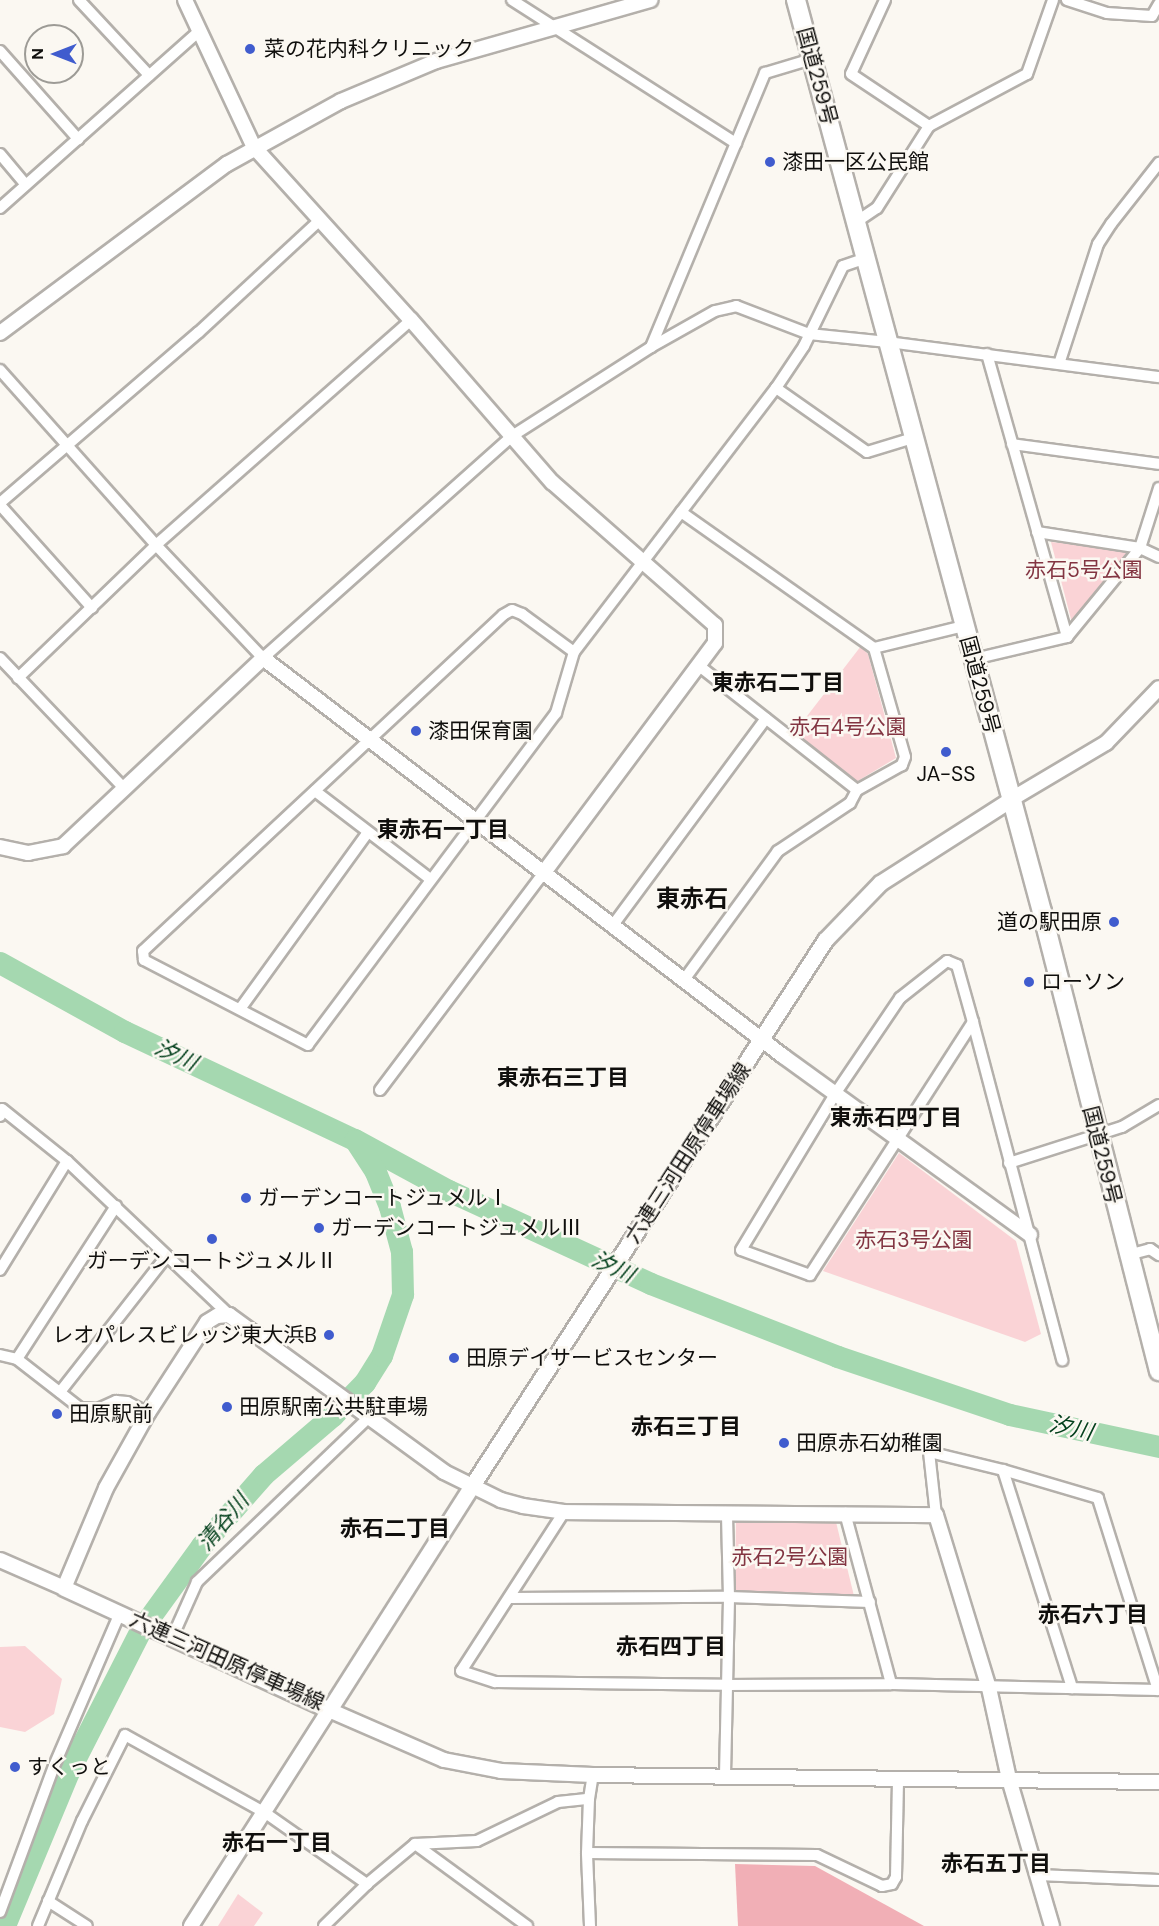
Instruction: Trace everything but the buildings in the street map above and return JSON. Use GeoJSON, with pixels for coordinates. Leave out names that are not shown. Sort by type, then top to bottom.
{"type":"FeatureCollection","features":[{"type":"Feature","properties":{"kind":"highway","name":"国道259号"},"geometry":{"type":"LineString","coordinates":[[796,0],[974,659],[1159,1371]]}},
{"type":"Feature","properties":{"kind":"main road","name":"六連三河田原停車場線"},"geometry":{"type":"LineString","coordinates":[[64,1588],[329,1710],[825,940],[880,883],[1010,800]]}},
{"type":"Feature","properties":{"kind":"street"},"geometry":{"type":"LineString","coordinates":[[79,0],[149,75]]}},
{"type":"Feature","properties":{"kind":"street"},"geometry":{"type":"LineString","coordinates":[[512,0],[736,143]]}},
{"type":"Feature","properties":{"kind":"street"},"geometry":{"type":"LineString","coordinates":[[0,333],[254,147],[341,101],[436,61],[650,0]]}},
{"type":"Feature","properties":{"kind":"street"},"geometry":{"type":"LineString","coordinates":[[885,0],[851,74],[929,126]]}},
{"type":"Feature","properties":{"kind":"street"},"geometry":{"type":"LineString","coordinates":[[856,222],[877,208],[929,126],[1027,74],[1053,0]]}},
{"type":"Feature","properties":{"kind":"street"},"geometry":{"type":"LineString","coordinates":[[1067,0],[1107,13],[1152,16],[1159,4]]}},
{"type":"Feature","properties":{"kind":"street"},"geometry":{"type":"LineString","coordinates":[[187,1],[198,32],[254,147],[552,482],[715,625],[715,643],[380,1090]]}},
{"type":"Feature","properties":{"kind":"street"},"geometry":{"type":"LineString","coordinates":[[0,208],[198,32]]}},
{"type":"Feature","properties":{"kind":"street"},"geometry":{"type":"LineString","coordinates":[[0,51],[78,139]]}},
{"type":"Feature","properties":{"kind":"street"},"geometry":{"type":"LineString","coordinates":[[651,347],[765,73],[812,59]]}},
{"type":"Feature","properties":{"kind":"street"},"geometry":{"type":"LineString","coordinates":[[0,154],[26,185]]}},
{"type":"Feature","properties":{"kind":"street"},"geometry":{"type":"LineString","coordinates":[[1059,364],[1098,244],[1159,163]]}},
{"type":"Feature","properties":{"kind":"street"},"geometry":{"type":"LineString","coordinates":[[92,608],[0,504],[66,444],[199,332],[320,221]]}},
{"type":"Feature","properties":{"kind":"street"},"geometry":{"type":"LineString","coordinates":[[574,652],[522,614],[512,610],[503,615],[143,951],[144,960],[308,1045],[556,713],[574,652],[776,388],[809,334],[843,266],[866,258]]}},
{"type":"Feature","properties":{"kind":"street"},"geometry":{"type":"LineString","coordinates":[[0,847],[28,853],[63,846],[263,658],[512,436],[651,347],[715,311],[736,306],[809,334],[987,354],[1159,377]]}},
{"type":"Feature","properties":{"kind":"street"},"geometry":{"type":"LineString","coordinates":[[18,678],[156,545],[411,321]]}},
{"type":"Feature","properties":{"kind":"street"},"geometry":{"type":"LineString","coordinates":[[987,354],[1067,637]]}},
{"type":"Feature","properties":{"kind":"street"},"geometry":{"type":"LineString","coordinates":[[0,370],[156,545],[263,658],[762,1039],[1030,1235]]}},
{"type":"Feature","properties":{"kind":"street"},"geometry":{"type":"LineString","coordinates":[[776,388],[867,452],[913,438]]}},
{"type":"Feature","properties":{"kind":"street"},"geometry":{"type":"LineString","coordinates":[[1012,444],[1159,464]]}},
{"type":"Feature","properties":{"kind":"street"},"geometry":{"type":"LineString","coordinates":[[974,659],[1067,637],[1140,548],[1159,488]]}},
{"type":"Feature","properties":{"kind":"street"},"geometry":{"type":"LineString","coordinates":[[681,512],[874,648],[905,757],[902,765],[857,790],[850,802],[778,852],[684,980]]}},
{"type":"Feature","properties":{"kind":"street"},"geometry":{"type":"LineString","coordinates":[[1037,532],[1140,548],[1159,557]]}},
{"type":"Feature","properties":{"kind":"street"},"geometry":{"type":"LineString","coordinates":[[874,648],[964,626]]}},
{"type":"Feature","properties":{"kind":"street"},"geometry":{"type":"LineString","coordinates":[[0,658],[124,788]]}},
{"type":"Feature","properties":{"kind":"street"},"geometry":{"type":"LineString","coordinates":[[698,665],[857,790]]}},
{"type":"Feature","properties":{"kind":"street"},"geometry":{"type":"LineString","coordinates":[[1010,800],[1106,743],[1159,688]]}},
{"type":"Feature","properties":{"kind":"street"},"geometry":{"type":"LineString","coordinates":[[613,925],[766,718]]}},
{"type":"Feature","properties":{"kind":"street"},"geometry":{"type":"LineString","coordinates":[[315,791],[430,879]]}},
{"type":"Feature","properties":{"kind":"street"},"geometry":{"type":"LineString","coordinates":[[240,1009],[368,832]]}},
{"type":"Feature","properties":{"kind":"street"},"geometry":{"type":"LineString","coordinates":[[973,1022],[810,1275],[741,1250],[836,1094],[900,998],[947,961],[957,965],[973,1022],[1009,1163],[1030,1235],[1062,1360]]}},
{"type":"Feature","properties":{"kind":"street"},"geometry":{"type":"LineString","coordinates":[[1009,1163],[1122,1127],[1159,1106]]}},
{"type":"Feature","properties":{"kind":"street"},"geometry":{"type":"LineString","coordinates":[[0,1116],[2,1109],[67,1161],[229,1316],[444,1472],[473,1484],[501,1500],[564,1512],[936,1515]]}},
{"type":"Feature","properties":{"kind":"street"},"geometry":{"type":"LineString","coordinates":[[0,1269],[67,1161]]}},
{"type":"Feature","properties":{"kind":"street"},"geometry":{"type":"LineString","coordinates":[[17,1359],[116,1206]]}},
{"type":"Feature","properties":{"kind":"street"},"geometry":{"type":"LineString","coordinates":[[1128,1254],[1150,1249],[1159,1255]]}},
{"type":"Feature","properties":{"kind":"street"},"geometry":{"type":"LineString","coordinates":[[60,1392],[166,1257]]}},
{"type":"Feature","properties":{"kind":"street"},"geometry":{"type":"LineString","coordinates":[[0,1560],[64,1588],[106,1488],[148,1413],[207,1322],[217,1316],[229,1316]]}},
{"type":"Feature","properties":{"kind":"street"},"geometry":{"type":"LineString","coordinates":[[0,1355],[17,1359],[80,1408],[98,1409],[116,1401],[127,1402],[148,1413]]}},
{"type":"Feature","properties":{"kind":"street"},"geometry":{"type":"LineString","coordinates":[[169,1637],[197,1582],[369,1417]]}},
{"type":"Feature","properties":{"kind":"street"},"geometry":{"type":"LineString","coordinates":[[564,1512],[461,1671],[495,1682],[725,1685],[891,1684],[989,1688],[1158,1690],[1098,1498],[1003,1470],[929,1452],[936,1515],[989,1688],[1009,1779],[1052,1926]]}},
{"type":"Feature","properties":{"kind":"street"},"geometry":{"type":"LineString","coordinates":[[1003,1470],[1072,1688]]}},
{"type":"Feature","properties":{"kind":"street"},"geometry":{"type":"LineString","coordinates":[[845,1513],[891,1684]]}},
{"type":"Feature","properties":{"kind":"street"},"geometry":{"type":"LineString","coordinates":[[725,1775],[725,1685],[729,1598],[727,1514]]}},
{"type":"Feature","properties":{"kind":"street"},"geometry":{"type":"LineString","coordinates":[[509,1598],[729,1598],[870,1602]]}},
{"type":"Feature","properties":{"kind":"street"},"geometry":{"type":"LineString","coordinates":[[0,1912],[54,1766],[124,1615]]}},
{"type":"Feature","properties":{"kind":"street"},"geometry":{"type":"LineString","coordinates":[[191,1926],[329,1710],[413,1749],[471,1767],[594,1774],[1159,1782]]}},
{"type":"Feature","properties":{"kind":"street"},"geometry":{"type":"LineString","coordinates":[[38,1926],[82,1821],[124,1735],[264,1812],[367,1884]]}},
{"type":"Feature","properties":{"kind":"street"},"geometry":{"type":"LineString","coordinates":[[590,1926],[587,1853],[589,1799],[594,1774]]}},
{"type":"Feature","properties":{"kind":"street"},"geometry":{"type":"LineString","coordinates":[[587,1853],[818,1855],[882,1886],[892,1884],[896,1877],[898,1778]]}},
{"type":"Feature","properties":{"kind":"street"},"geometry":{"type":"LineString","coordinates":[[324,1926],[367,1884],[416,1844],[477,1841],[558,1802],[589,1799]]}},
{"type":"Feature","properties":{"kind":"street"},"geometry":{"type":"LineString","coordinates":[[416,1844],[527,1926]]}},
{"type":"Feature","properties":{"kind":"street"},"geometry":{"type":"LineString","coordinates":[[1037,1875],[1159,1880]]}},
{"type":"Feature","properties":{"kind":"street"},"geometry":{"type":"LineString","coordinates":[[48,1901],[87,1926]]}},
{"type":"Feature","properties":{"kind":"green space","name":"赤石5号公園"},"geometry":{"type":"Polygon","coordinates":[[[1051,542],[1132,550],[1072,623],[1051,542]]]}},
{"type":"Feature","properties":{"kind":"green space","name":"赤石4号公園"},"geometry":{"type":"Polygon","coordinates":[[[861,646],[868,654],[896,758],[856,782],[794,733],[861,646]]]}},
{"type":"Feature","properties":{"kind":"green space","name":"赤石3号公園"},"geometry":{"type":"Polygon","coordinates":[[[899,1153],[1016,1241],[1041,1334],[1025,1342],[823,1271],[899,1153]]]}},
{"type":"Feature","properties":{"kind":"green space","name":"赤石2号公園"},"geometry":{"type":"Polygon","coordinates":[[[736,1519],[836,1522],[854,1596],[735,1592],[736,1519]]]}},
{"type":"Feature","properties":{"kind":"green space"},"geometry":{"type":"Polygon","coordinates":[[[25,1646],[62,1679],[54,1714],[25,1732],[0,1727],[0,1647],[25,1646]]]}},
{"type":"Feature","properties":{"kind":"green space"},"geometry":{"type":"Polygon","coordinates":[[[238,1894],[263,1913],[254,1926],[218,1926],[238,1894]]]}},
{"type":"Feature","properties":{"kind":"shaded area"},"geometry":{"type":"Polygon","coordinates":[[[735,1864],[815,1866],[924,1926],[738,1926],[735,1864]]]}},
{"type":"Feature","properties":{"kind":"waterway","name":"汐川"},"geometry":{"type":"LineString","coordinates":[[0,963],[125,1032],[355,1140],[449,1191],[651,1284],[838,1357],[1010,1415],[1159,1447]]}},
{"type":"Feature","properties":{"kind":"waterway","name":"清谷川"},"geometry":{"type":"LineString","coordinates":[[5,1926],[69,1772],[142,1629],[202,1546],[264,1475],[333,1416],[365,1383],[382,1356],[403,1295],[402,1252],[390,1207],[376,1172],[356,1141]]}},
{"type":"Feature","properties":{"kind":"place","name":"菜の花内科クリニック"},"geometry":{"type":"Point","coordinates":[250,49]}},
{"type":"Feature","properties":{"kind":"place","name":"漆田一区公民館"},"geometry":{"type":"Point","coordinates":[770,162]}},
{"type":"Feature","properties":{"kind":"place","name":"漆田保育園"},"geometry":{"type":"Point","coordinates":[416,731]}},
{"type":"Feature","properties":{"kind":"place","name":"JA-SS"},"geometry":{"type":"Point","coordinates":[946,752]}},
{"type":"Feature","properties":{"kind":"place","name":"道の駅田原"},"geometry":{"type":"Point","coordinates":[1114,922]}},
{"type":"Feature","properties":{"kind":"place","name":"ローソン"},"geometry":{"type":"Point","coordinates":[1029,982]}},
{"type":"Feature","properties":{"kind":"place","name":"ガーデンコートジュメルⅠ"},"geometry":{"type":"Point","coordinates":[246,1198]}},
{"type":"Feature","properties":{"kind":"place","name":"ガーデンコートジュメルⅢ"},"geometry":{"type":"Point","coordinates":[319,1228]}},
{"type":"Feature","properties":{"kind":"place","name":"ガーデンコートジュメルⅡ"},"geometry":{"type":"Point","coordinates":[212,1239]}},
{"type":"Feature","properties":{"kind":"place","name":"レオパレスビレッジ東大浜B"},"geometry":{"type":"Point","coordinates":[329,1335]}},
{"type":"Feature","properties":{"kind":"place","name":"田原デイサービスセンター"},"geometry":{"type":"Point","coordinates":[454,1358]}},
{"type":"Feature","properties":{"kind":"place","name":"田原駅南公共駐車場"},"geometry":{"type":"Point","coordinates":[227,1407]}},
{"type":"Feature","properties":{"kind":"place","name":"田原駅前"},"geometry":{"type":"Point","coordinates":[57,1414]}},
{"type":"Feature","properties":{"kind":"place","name":"田原赤石幼稚園"},"geometry":{"type":"Point","coordinates":[784,1443]}},
{"type":"Feature","properties":{"kind":"place","name":"すくっと"},"geometry":{"type":"Point","coordinates":[15,1767]}},
{"type":"Feature","properties":{"kind":"district","name":"東赤石二丁目"},"geometry":{"type":"Point","coordinates":[778,683]}},
{"type":"Feature","properties":{"kind":"district","name":"東赤石一丁目"},"geometry":{"type":"Point","coordinates":[443,830]}},
{"type":"Feature","properties":{"kind":"district","name":"東赤石"},"geometry":{"type":"Point","coordinates":[692,899]}},
{"type":"Feature","properties":{"kind":"district","name":"東赤石三丁目"},"geometry":{"type":"Point","coordinates":[563,1078]}},
{"type":"Feature","properties":{"kind":"district","name":"東赤石四丁目"},"geometry":{"type":"Point","coordinates":[896,1118]}},
{"type":"Feature","properties":{"kind":"district","name":"赤石三丁目"},"geometry":{"type":"Point","coordinates":[686,1427]}},
{"type":"Feature","properties":{"kind":"district","name":"赤石二丁目"},"geometry":{"type":"Point","coordinates":[395,1529]}},
{"type":"Feature","properties":{"kind":"district","name":"赤石六丁目"},"geometry":{"type":"Point","coordinates":[1093,1615]}},
{"type":"Feature","properties":{"kind":"district","name":"赤石四丁目"},"geometry":{"type":"Point","coordinates":[671,1647]}},
{"type":"Feature","properties":{"kind":"district","name":"赤石一丁目"},"geometry":{"type":"Point","coordinates":[277,1843]}},
{"type":"Feature","properties":{"kind":"district","name":"赤石五丁目"},"geometry":{"type":"Point","coordinates":[996,1864]}}]}
